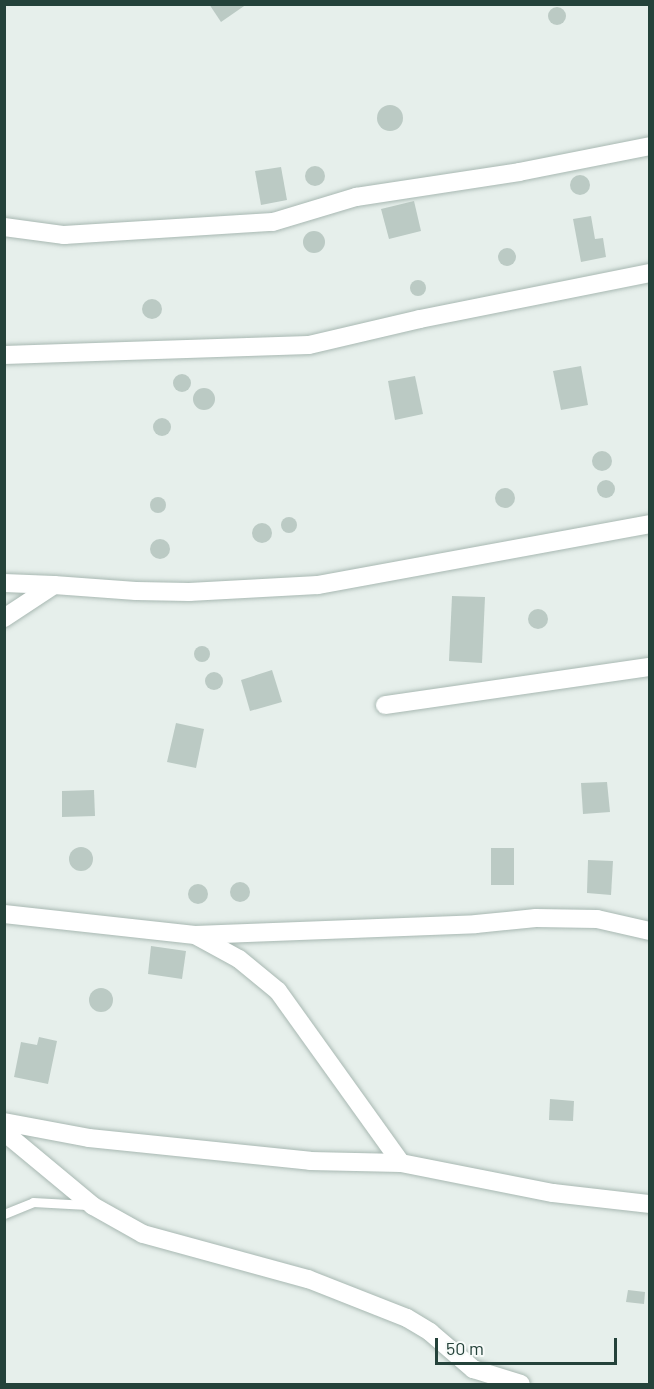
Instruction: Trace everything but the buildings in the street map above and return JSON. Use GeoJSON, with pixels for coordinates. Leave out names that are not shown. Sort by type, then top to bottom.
{"type":"FeatureCollection","features":[{"type":"Feature","properties":{"kind":"street"},"geometry":{"type":"LineString","coordinates":[[4,227],[64,235],[273,222],[356,197],[519,172],[650,146]]}},
{"type":"Feature","properties":{"kind":"street"},"geometry":{"type":"LineString","coordinates":[[4,355],[309,345],[420,319],[650,273]]}},
{"type":"Feature","properties":{"kind":"street"},"geometry":{"type":"LineString","coordinates":[[4,583],[189,592],[318,585],[650,524]]}},
{"type":"Feature","properties":{"kind":"street"},"geometry":{"type":"LineString","coordinates":[[4,618],[54,585]]}},
{"type":"Feature","properties":{"kind":"street"},"geometry":{"type":"LineString","coordinates":[[385,705],[650,667]]}},
{"type":"Feature","properties":{"kind":"street"},"geometry":{"type":"LineString","coordinates":[[4,914],[195,935],[476,924],[536,918],[597,919],[650,931]]}},
{"type":"Feature","properties":{"kind":"street"},"geometry":{"type":"LineString","coordinates":[[195,935],[239,958],[278,991],[401,1163]]}},
{"type":"Feature","properties":{"kind":"street"},"geometry":{"type":"LineString","coordinates":[[4,1122],[89,1138],[310,1161],[401,1163],[553,1193],[650,1204]]}},
{"type":"Feature","properties":{"kind":"street"},"geometry":{"type":"LineString","coordinates":[[4,1132],[93,1206],[143,1234],[308,1279],[407,1318],[430,1332],[473,1369],[520,1384]]}},
{"type":"Feature","properties":{"kind":"lane"},"geometry":{"type":"LineString","coordinates":[[4,1214],[33,1202],[93,1206]]}}]}
